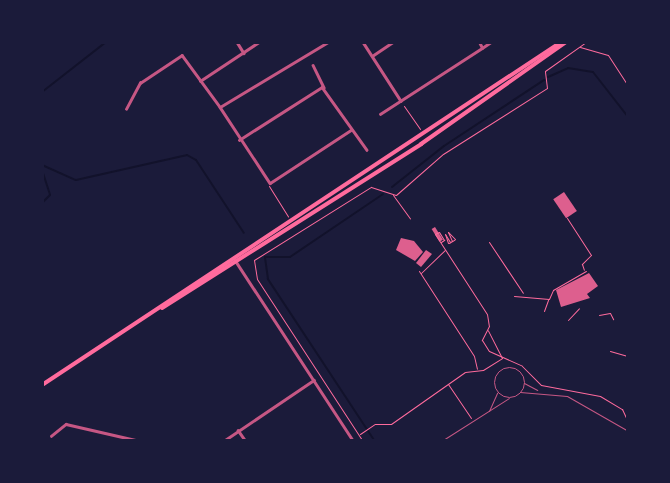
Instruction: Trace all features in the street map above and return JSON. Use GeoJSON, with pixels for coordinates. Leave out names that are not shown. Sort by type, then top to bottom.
{"type":"FeatureCollection","features":[{"type":"Feature","properties":{"kind":"main road"},"geometry":{"type":"LineString","coordinates":[[42,385],[561,42]]}},
{"type":"Feature","properties":{"kind":"main road"},"geometry":{"type":"LineString","coordinates":[[153,312],[238,263],[536,66],[566,42]]}},
{"type":"Feature","properties":{"kind":"street"},"geometry":{"type":"LineString","coordinates":[[237,42],[244,53]]}},
{"type":"Feature","properties":{"kind":"street"},"geometry":{"type":"LineString","coordinates":[[200,81],[259,42]]}},
{"type":"Feature","properties":{"kind":"street"},"geometry":{"type":"LineString","coordinates":[[220,107],[328,42]]}},
{"type":"Feature","properties":{"kind":"street"},"geometry":{"type":"LineString","coordinates":[[363,42],[401,101]]}},
{"type":"Feature","properties":{"kind":"street"},"geometry":{"type":"LineString","coordinates":[[372,56],[393,42]]}},
{"type":"Feature","properties":{"kind":"street"},"geometry":{"type":"LineString","coordinates":[[479,42],[482,48]]}},
{"type":"Feature","properties":{"kind":"street"},"geometry":{"type":"LineString","coordinates":[[380,114],[491,42]]}},
{"type":"Feature","properties":{"kind":"street"},"geometry":{"type":"LineString","coordinates":[[126,109],[140,83],[182,55],[220,107],[239,140],[269,183],[351,130]]}},
{"type":"Feature","properties":{"kind":"street"},"geometry":{"type":"LineString","coordinates":[[313,65],[324,88],[351,130],[367,150]]}},
{"type":"Feature","properties":{"kind":"street"},"geometry":{"type":"LineString","coordinates":[[239,140],[324,88]]}},
{"type":"Feature","properties":{"kind":"street"},"geometry":{"type":"LineString","coordinates":[[234,257],[354,440]]}},
{"type":"Feature","properties":{"kind":"street"},"geometry":{"type":"LineString","coordinates":[[225,440],[314,380]]}},
{"type":"Feature","properties":{"kind":"street"},"geometry":{"type":"LineString","coordinates":[[51,436],[66,424],[136,440]]}},
{"type":"Feature","properties":{"kind":"street"},"geometry":{"type":"LineString","coordinates":[[238,430],[245,440]]}},
{"type":"Feature","properties":{"kind":"lane"},"geometry":{"type":"LineString","coordinates":[[532,61],[536,66]]}},
{"type":"Feature","properties":{"kind":"lane"},"geometry":{"type":"LineString","coordinates":[[489,411],[498,393],[494,378],[502,369],[518,371],[524,382],[538,390],[574,398],[628,431]]}},
{"type":"Feature","properties":{"kind":"lane"},"geometry":{"type":"LineString","coordinates":[[520,392],[524,382]]}},
{"type":"Feature","properties":{"kind":"lane"},"geometry":{"type":"LineString","coordinates":[[443,440],[510,397],[520,392],[538,390]]}},
{"type":"Feature","properties":{"kind":"lane"},"geometry":{"type":"LineString","coordinates":[[498,393],[510,397]]}},
{"type":"Feature","properties":{"kind":"path"},"geometry":{"type":"LineString","coordinates":[[393,194],[443,154],[547,88],[545,71],[586,42]]}},
{"type":"Feature","properties":{"kind":"path"},"geometry":{"type":"LineString","coordinates":[[580,47],[603,51],[628,86]]}},
{"type":"Feature","properties":{"kind":"path"},"geometry":{"type":"LineString","coordinates":[[401,101],[417,124]]}},
{"type":"Feature","properties":{"kind":"path"},"geometry":{"type":"LineString","coordinates":[[269,183],[290,221]]}},
{"type":"Feature","properties":{"kind":"path"},"geometry":{"type":"LineString","coordinates":[[362,440],[360,434],[257,279],[254,260],[270,248],[292,240],[371,187],[393,194],[410,218]]}},
{"type":"Feature","properties":{"kind":"path"},"geometry":{"type":"LineString","coordinates":[[544,311],[553,290],[585,271],[582,264],[590,254],[566,218]]}},
{"type":"Feature","properties":{"kind":"path"},"geometry":{"type":"LineString","coordinates":[[450,242],[444,240],[440,232],[435,234],[487,314],[487,330],[482,340],[489,351],[503,356],[529,371],[541,385],[591,393],[620,407],[628,422]]}},
{"type":"Feature","properties":{"kind":"path"},"geometry":{"type":"LineString","coordinates":[[447,233],[455,238],[450,242],[447,233]]}},
{"type":"Feature","properties":{"kind":"path"},"geometry":{"type":"LineString","coordinates":[[489,242],[523,294]]}},
{"type":"Feature","properties":{"kind":"path"},"geometry":{"type":"LineString","coordinates":[[446,250],[419,272],[474,356],[477,370]]}},
{"type":"Feature","properties":{"kind":"path"},"geometry":{"type":"LineString","coordinates":[[514,296],[523,294],[548,299]]}},
{"type":"Feature","properties":{"kind":"path"},"geometry":{"type":"LineString","coordinates":[[568,320],[578,308]]}},
{"type":"Feature","properties":{"kind":"path"},"geometry":{"type":"LineString","coordinates":[[600,316],[610,313],[613,319]]}},
{"type":"Feature","properties":{"kind":"path"},"geometry":{"type":"LineString","coordinates":[[487,330],[503,356]]}},
{"type":"Feature","properties":{"kind":"path"},"geometry":{"type":"LineString","coordinates":[[610,351],[628,356]]}},
{"type":"Feature","properties":{"kind":"path"},"geometry":{"type":"LineString","coordinates":[[360,434],[372,425],[391,424],[448,383],[503,356]]}},
{"type":"Feature","properties":{"kind":"path"},"geometry":{"type":"LineString","coordinates":[[448,383],[473,422]]}},
{"type":"Feature","properties":{"kind":"building"},"geometry":{"type":"Polygon","coordinates":[[[564,192],[577,211],[566,218],[553,199],[564,192]]]}},
{"type":"Feature","properties":{"kind":"building"},"geometry":{"type":"Polygon","coordinates":[[[435,227],[443,240],[440,242],[432,229],[435,227]]]}},
{"type":"Feature","properties":{"kind":"building"},"geometry":{"type":"Polygon","coordinates":[[[401,238],[414,241],[423,252],[415,261],[396,250],[401,238]]]}},
{"type":"Feature","properties":{"kind":"building"},"geometry":{"type":"Polygon","coordinates":[[[426,250],[432,254],[421,267],[416,263],[426,250]]]}},
{"type":"Feature","properties":{"kind":"building"},"geometry":{"type":"Polygon","coordinates":[[[589,273],[598,286],[587,294],[590,298],[561,307],[556,290],[589,273]]]}},
{"type":"Feature","properties":{"kind":"waterway"},"geometry":{"type":"LineString","coordinates":[[42,92],[106,42]]}},
{"type":"Feature","properties":{"kind":"waterway"},"geometry":{"type":"LineString","coordinates":[[548,77],[568,68],[593,72],[628,117]]}},
{"type":"Feature","properties":{"kind":"waterway"},"geometry":{"type":"LineString","coordinates":[[392,187],[444,146],[544,80]]}},
{"type":"Feature","properties":{"kind":"waterway"},"geometry":{"type":"LineString","coordinates":[[42,165],[76,180],[187,155],[196,160],[244,233]]}},
{"type":"Feature","properties":{"kind":"waterway"},"geometry":{"type":"LineString","coordinates":[[42,170],[50,195],[42,203]]}},
{"type":"Feature","properties":{"kind":"waterway"},"geometry":{"type":"LineString","coordinates":[[374,440],[268,279],[265,257],[290,257],[383,194]]}}]}
